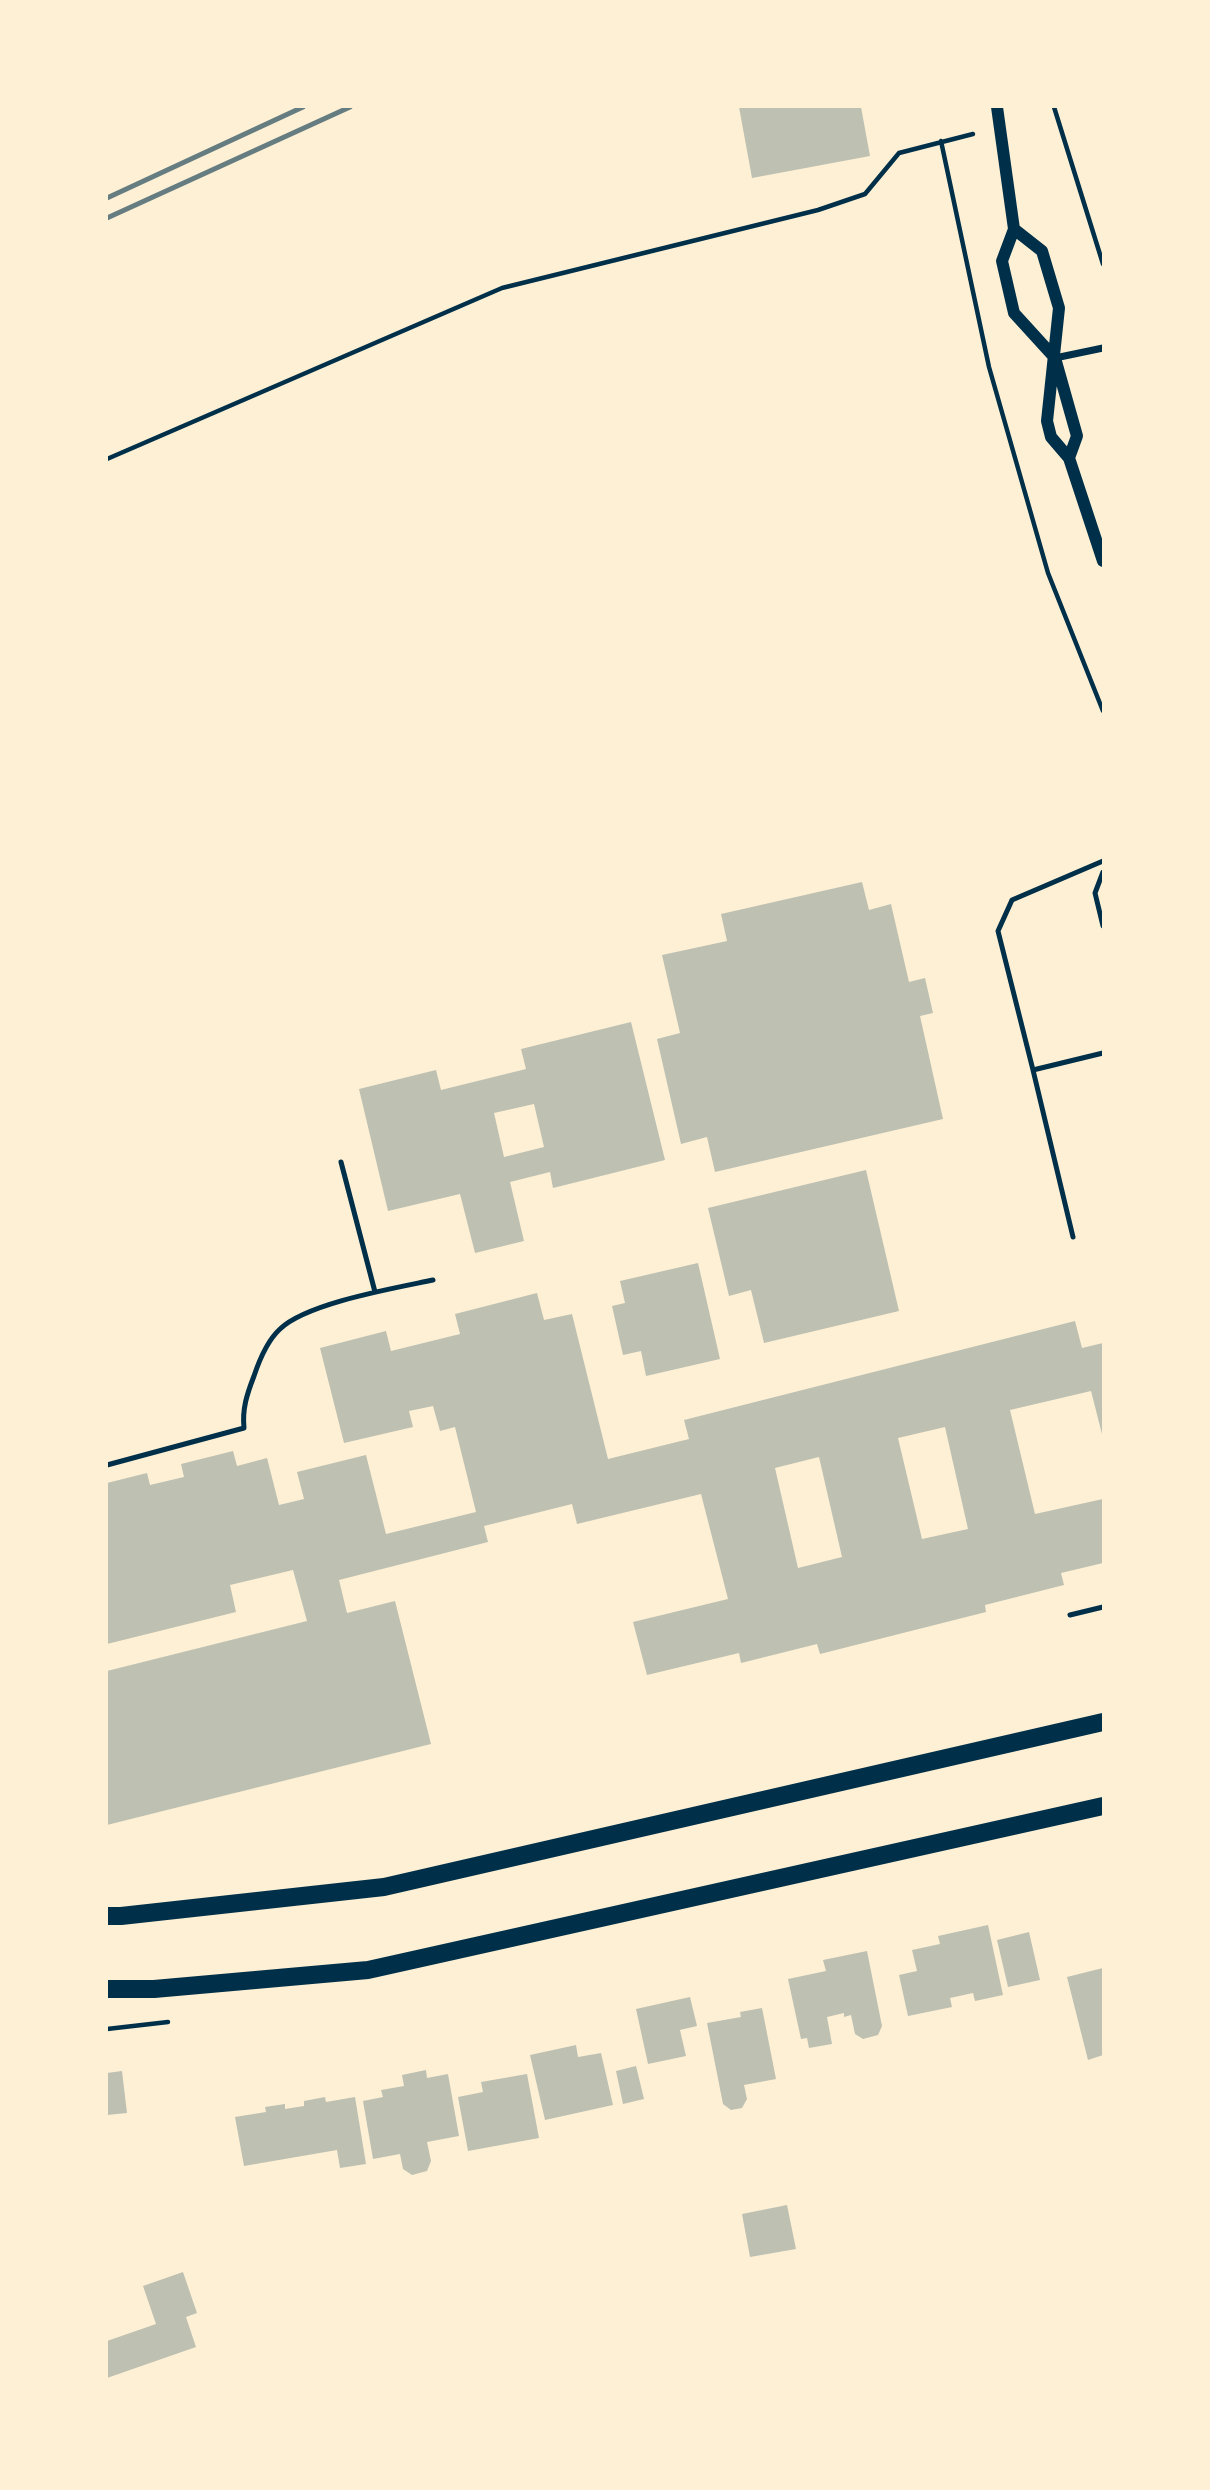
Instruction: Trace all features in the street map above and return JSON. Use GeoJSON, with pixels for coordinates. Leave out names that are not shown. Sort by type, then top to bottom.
{"type":"FeatureCollection","features":[{"type":"Feature","properties":{"kind":"main road"},"geometry":{"type":"LineString","coordinates":[[107,1916],[384,1886],[1103,1722]]}},
{"type":"Feature","properties":{"kind":"main road"},"geometry":{"type":"LineString","coordinates":[[107,1989],[153,1989],[368,1970],[1103,1806]]}},
{"type":"Feature","properties":{"kind":"street"},"geometry":{"type":"LineString","coordinates":[[997,107],[1014,229],[1002,261],[1014,313],[1055,358],[1077,436],[1069,458]]}},
{"type":"Feature","properties":{"kind":"street"},"geometry":{"type":"LineString","coordinates":[[1014,229],[1042,251],[1059,308],[1047,421],[1051,437],[1069,458],[1103,561]]}},
{"type":"Feature","properties":{"kind":"street"},"geometry":{"type":"LineString","coordinates":[[1055,358],[1103,348]]}},
{"type":"Feature","properties":{"kind":"lane"},"geometry":{"type":"LineString","coordinates":[[1073,1237],[998,931],[1012,900],[1103,861]]}},
{"type":"Feature","properties":{"kind":"lane"},"geometry":{"type":"LineString","coordinates":[[1103,872],[1096,893],[1103,926]]}},
{"type":"Feature","properties":{"kind":"lane"},"geometry":{"type":"LineString","coordinates":[[1033,1070],[1103,1053]]}},
{"type":"Feature","properties":{"kind":"lane"},"geometry":{"type":"LineString","coordinates":[[341,1162],[374,1292]]}},
{"type":"Feature","properties":{"kind":"lane"},"geometry":{"type":"LineString","coordinates":[[107,1465],[244,1428],[242,1411],[253,1378],[280,1329],[299,1317],[341,1301],[433,1280]]}},
{"type":"Feature","properties":{"kind":"lane"},"geometry":{"type":"LineString","coordinates":[[1070,1615],[1103,1607]]}},
{"type":"Feature","properties":{"kind":"path"},"geometry":{"type":"LineString","coordinates":[[1054,107],[1103,264]]}},
{"type":"Feature","properties":{"kind":"path"},"geometry":{"type":"LineString","coordinates":[[107,459],[502,288],[818,210],[865,194],[899,153],[1001,127]]}},
{"type":"Feature","properties":{"kind":"path"},"geometry":{"type":"LineString","coordinates":[[941,141],[993,380],[1048,573],[1103,711]]}},
{"type":"Feature","properties":{"kind":"building"},"geometry":{"type":"Polygon","coordinates":[[[739,107],[861,107],[870,156],[752,178],[739,107]]]}},
{"type":"Feature","properties":{"kind":"building"},"geometry":{"type":"Polygon","coordinates":[[[862,882],[869,910],[891,904],[909,982],[925,978],[933,1013],[920,1016],[943,1119],[715,1172],[707,1137],[681,1144],[657,1039],[680,1033],[662,955],[727,941],[721,914],[862,882]]]}},
{"type":"Feature","properties":{"kind":"building"},"geometry":{"type":"Polygon","coordinates":[[[631,1022],[665,1160],[553,1188],[550,1172],[510,1182],[524,1241],[475,1253],[460,1194],[388,1211],[359,1089],[436,1070],[441,1090],[526,1069],[521,1049],[631,1022]],[[534,1104],[494,1113],[504,1157],[544,1147],[534,1104]]]}},
{"type":"Feature","properties":{"kind":"building"},"geometry":{"type":"Polygon","coordinates":[[[866,1170],[899,1311],[764,1343],[751,1290],[729,1296],[708,1208],[866,1170]]]}},
{"type":"Feature","properties":{"kind":"building"},"geometry":{"type":"Polygon","coordinates":[[[698,1263],[720,1359],[646,1376],[641,1351],[623,1355],[612,1306],[625,1303],[620,1281],[698,1263]]]}},
{"type":"Feature","properties":{"kind":"building"},"geometry":{"type":"Polygon","coordinates":[[[537,1293],[544,1320],[572,1314],[608,1459],[689,1439],[684,1420],[1075,1321],[1082,1348],[1103,1343],[1103,1438],[1091,1391],[1010,1410],[1035,1514],[1103,1499],[1103,1563],[1061,1573],[1064,1585],[985,1605],[986,1612],[820,1654],[817,1644],[741,1663],[739,1653],[647,1675],[633,1622],[728,1599],[701,1494],[577,1524],[572,1504],[484,1526],[488,1542],[339,1580],[347,1613],[395,1601],[431,1744],[107,1825],[107,1671],[307,1621],[293,1570],[230,1585],[236,1612],[107,1644],[107,1483],[147,1473],[150,1485],[184,1477],[181,1464],[233,1451],[237,1466],[267,1458],[279,1505],[304,1499],[297,1472],[366,1455],[386,1534],[476,1512],[455,1427],[440,1431],[433,1406],[409,1411],[413,1427],[344,1443],[320,1348],[386,1331],[391,1351],[460,1334],[455,1314],[537,1293]],[[945,1427],[898,1438],[922,1539],[968,1529],[945,1427]],[[819,1457],[775,1468],[798,1568],[842,1557],[819,1457]]]}},
{"type":"Feature","properties":{"kind":"building"},"geometry":{"type":"Polygon","coordinates":[[[988,1925],[1003,1995],[975,2001],[973,1993],[950,1998],[952,2007],[908,2016],[899,1975],[917,1971],[912,1950],[940,1944],[938,1936],[988,1925]]]}},
{"type":"Feature","properties":{"kind":"building"},"geometry":{"type":"Polygon","coordinates":[[[1029,1932],[1040,1980],[1008,1987],[997,1940],[1029,1932]]]}},
{"type":"Feature","properties":{"kind":"building"},"geometry":{"type":"Polygon","coordinates":[[[867,1951],[882,2026],[878,2035],[863,2039],[855,2034],[851,2015],[844,2017],[844,2013],[827,2017],[832,2044],[809,2048],[807,2038],[801,2039],[788,1979],[826,1971],[823,1960],[867,1951]]]}},
{"type":"Feature","properties":{"kind":"building"},"geometry":{"type":"Polygon","coordinates":[[[1103,1968],[1103,2055],[1088,2060],[1067,1977],[1103,1968]]]}},
{"type":"Feature","properties":{"kind":"building"},"geometry":{"type":"Polygon","coordinates":[[[690,1997],[697,2026],[680,2030],[686,2056],[648,2064],[636,2009],[690,1997]]]}},
{"type":"Feature","properties":{"kind":"building"},"geometry":{"type":"Polygon","coordinates":[[[762,2008],[776,2079],[744,2085],[747,2099],[742,2108],[731,2110],[723,2104],[707,2023],[741,2017],[740,2012],[762,2008]]]}},
{"type":"Feature","properties":{"kind":"building"},"geometry":{"type":"Polygon","coordinates":[[[576,2045],[578,2057],[601,2053],[613,2105],[545,2120],[530,2055],[576,2045]]]}},
{"type":"Feature","properties":{"kind":"building"},"geometry":{"type":"Polygon","coordinates":[[[636,2066],[644,2099],[623,2104],[616,2071],[636,2066]]]}},
{"type":"Feature","properties":{"kind":"building"},"geometry":{"type":"Polygon","coordinates":[[[426,2070],[427,2078],[448,2074],[459,2136],[427,2142],[431,2161],[427,2171],[412,2175],[403,2169],[400,2154],[373,2159],[363,2101],[383,2097],[381,2090],[404,2086],[402,2075],[426,2070]]]}},
{"type":"Feature","properties":{"kind":"building"},"geometry":{"type":"Polygon","coordinates":[[[122,2071],[127,2113],[107,2115],[107,2073],[122,2071]]]}},
{"type":"Feature","properties":{"kind":"building"},"geometry":{"type":"Polygon","coordinates":[[[527,2074],[539,2138],[468,2151],[458,2097],[483,2092],[481,2082],[527,2074]]]}},
{"type":"Feature","properties":{"kind":"building"},"geometry":{"type":"Polygon","coordinates":[[[325,2097],[326,2102],[355,2097],[366,2164],[340,2168],[337,2150],[244,2166],[235,2117],[266,2112],[265,2107],[285,2104],[285,2109],[304,2106],[304,2101],[325,2097]]]}},
{"type":"Feature","properties":{"kind":"building"},"geometry":{"type":"Polygon","coordinates":[[[787,2205],[796,2249],[750,2257],[742,2214],[787,2205]]]}},
{"type":"Feature","properties":{"kind":"building"},"geometry":{"type":"Polygon","coordinates":[[[183,2272],[197,2313],[186,2317],[196,2347],[107,2378],[107,2341],[156,2324],[143,2286],[183,2272]]]}},
{"type":"Feature","properties":{"kind":"railway"},"geometry":{"type":"LineString","coordinates":[[107,198],[303,107]]}},
{"type":"Feature","properties":{"kind":"railway"},"geometry":{"type":"LineString","coordinates":[[107,218],[350,107]]}}]}
